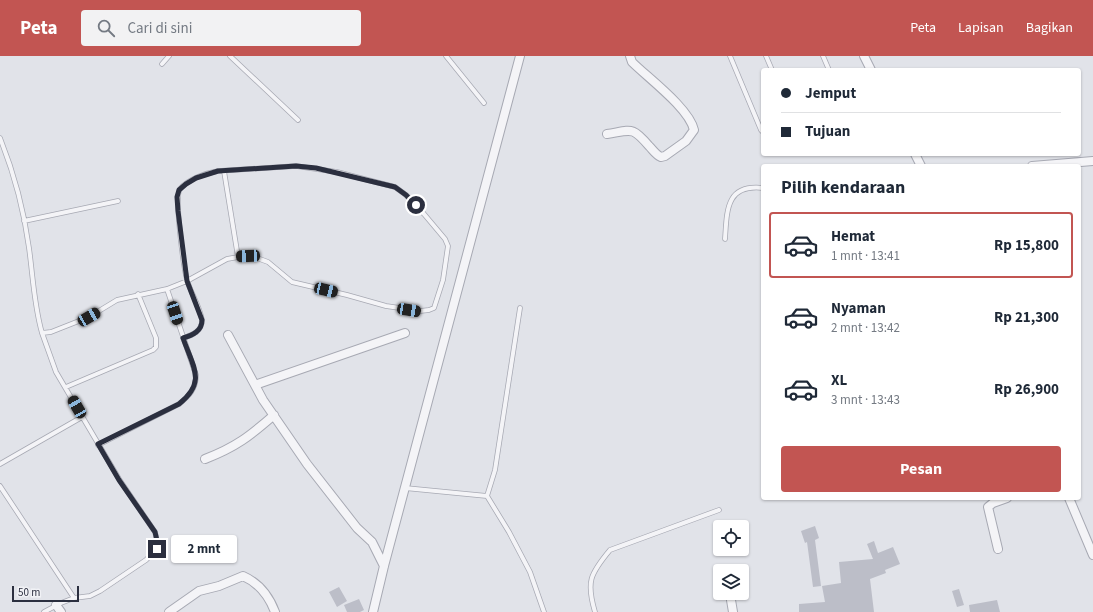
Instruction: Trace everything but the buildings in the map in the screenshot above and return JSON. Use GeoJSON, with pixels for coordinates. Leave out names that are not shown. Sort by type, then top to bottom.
{"type":"FeatureCollection","features":[{"type":"Feature","properties":{"kind":"street"},"geometry":{"type":"LineString","coordinates":[[373,612],[520,56]]}},
{"type":"Feature","properties":{"kind":"street"},"geometry":{"type":"LineString","coordinates":[[607,134],[628,130],[636,132],[656,154],[661,157],[665,156],[686,141],[694,130],[691,121],[675,102],[632,62],[630,56]]}},
{"type":"Feature","properties":{"kind":"street"},"geometry":{"type":"LineString","coordinates":[[864,56],[870,68]]}},
{"type":"Feature","properties":{"kind":"street"},"geometry":{"type":"LineString","coordinates":[[1058,164],[1093,161]]}},
{"type":"Feature","properties":{"kind":"street"},"geometry":{"type":"LineString","coordinates":[[255,385],[405,333]]}},
{"type":"Feature","properties":{"kind":"street"},"geometry":{"type":"LineString","coordinates":[[228,335],[255,385],[307,464],[357,528],[372,542],[384,566]]}},
{"type":"Feature","properties":{"kind":"street"},"geometry":{"type":"LineString","coordinates":[[205,460],[248,438],[274,415]]}},
{"type":"Feature","properties":{"kind":"street"},"geometry":{"type":"LineString","coordinates":[[998,549],[988,507],[992,503],[1001,500]]}},
{"type":"Feature","properties":{"kind":"street"},"geometry":{"type":"LineString","coordinates":[[1071,500],[1093,555]]}},
{"type":"Feature","properties":{"kind":"street"},"geometry":{"type":"LineString","coordinates":[[169,612],[199,591],[219,586],[243,576],[259,585],[268,597],[275,612]]}},
{"type":"Feature","properties":{"kind":"street"},"geometry":{"type":"LineString","coordinates":[[731,600],[733,612]]}},
{"type":"Feature","properties":{"kind":"street"},"geometry":{"type":"LineString","coordinates":[[56,605],[61,612]]}},
{"type":"Feature","properties":{"kind":"lane"},"geometry":{"type":"LineString","coordinates":[[162,64],[169,56]]}},
{"type":"Feature","properties":{"kind":"lane"},"geometry":{"type":"LineString","coordinates":[[230,56],[298,120]]}},
{"type":"Feature","properties":{"kind":"lane"},"geometry":{"type":"LineString","coordinates":[[446,56],[484,103]]}},
{"type":"Feature","properties":{"kind":"lane"},"geometry":{"type":"LineString","coordinates":[[730,56],[761,130]]}},
{"type":"Feature","properties":{"kind":"lane"},"geometry":{"type":"LineString","coordinates":[[766,56],[771,68]]}},
{"type":"Feature","properties":{"kind":"lane"},"geometry":{"type":"LineString","coordinates":[[823,56],[828,68]]}},
{"type":"Feature","properties":{"kind":"lane"},"geometry":{"type":"LineString","coordinates":[[0,138],[12,172],[30,249],[36,314],[56,372],[119,480],[155,532],[158,545],[157,549],[146,560],[100,591],[90,596],[74,598],[56,605],[44,612]]}},
{"type":"Feature","properties":{"kind":"lane"},"geometry":{"type":"LineString","coordinates":[[42,334],[89,317],[117,300],[167,288],[187,281],[227,260],[238,257],[252,257],[268,262],[292,282],[386,306],[420,311],[429,310],[434,308],[437,303],[443,280],[448,246],[445,239],[416,205],[395,187],[316,168],[296,166],[213,172],[196,178],[186,184],[179,190],[177,197],[187,281],[201,314],[202,322],[197,332],[183,338]]}},
{"type":"Feature","properties":{"kind":"lane"},"geometry":{"type":"LineString","coordinates":[[224,171],[238,257]]}},
{"type":"Feature","properties":{"kind":"lane"},"geometry":{"type":"LineString","coordinates":[[725,239],[728,214],[734,194],[743,189],[761,188]]}},
{"type":"Feature","properties":{"kind":"lane"},"geometry":{"type":"LineString","coordinates":[[24,221],[118,201]]}},
{"type":"Feature","properties":{"kind":"lane"},"geometry":{"type":"LineString","coordinates":[[98,444],[179,404],[195,387],[196,375],[167,288]]}},
{"type":"Feature","properties":{"kind":"lane"},"geometry":{"type":"LineString","coordinates":[[66,387],[153,350],[156,347],[156,338],[138,294]]}},
{"type":"Feature","properties":{"kind":"lane"},"geometry":{"type":"LineString","coordinates":[[520,308],[495,470],[487,496],[509,532],[530,572],[544,612]]}},
{"type":"Feature","properties":{"kind":"lane"},"geometry":{"type":"LineString","coordinates":[[0,464],[82,417]]}},
{"type":"Feature","properties":{"kind":"lane"},"geometry":{"type":"LineString","coordinates":[[0,486],[74,598]]}},
{"type":"Feature","properties":{"kind":"lane"},"geometry":{"type":"LineString","coordinates":[[405,488],[487,496]]}},
{"type":"Feature","properties":{"kind":"lane"},"geometry":{"type":"LineString","coordinates":[[595,612],[590,592],[591,576],[600,561],[610,550],[719,510]]}},
{"type":"Feature","properties":{"kind":"route"},"geometry":{"type":"LineString","coordinates":[[157,549],[158,545],[155,532],[119,480],[98,444],[179,404],[195,387],[196,375],[183,338],[197,332],[202,325],[202,320],[201,314],[187,281],[178,211],[177,197],[179,190],[196,178],[213,172],[296,166],[337,172],[395,187],[416,205]]}}]}
